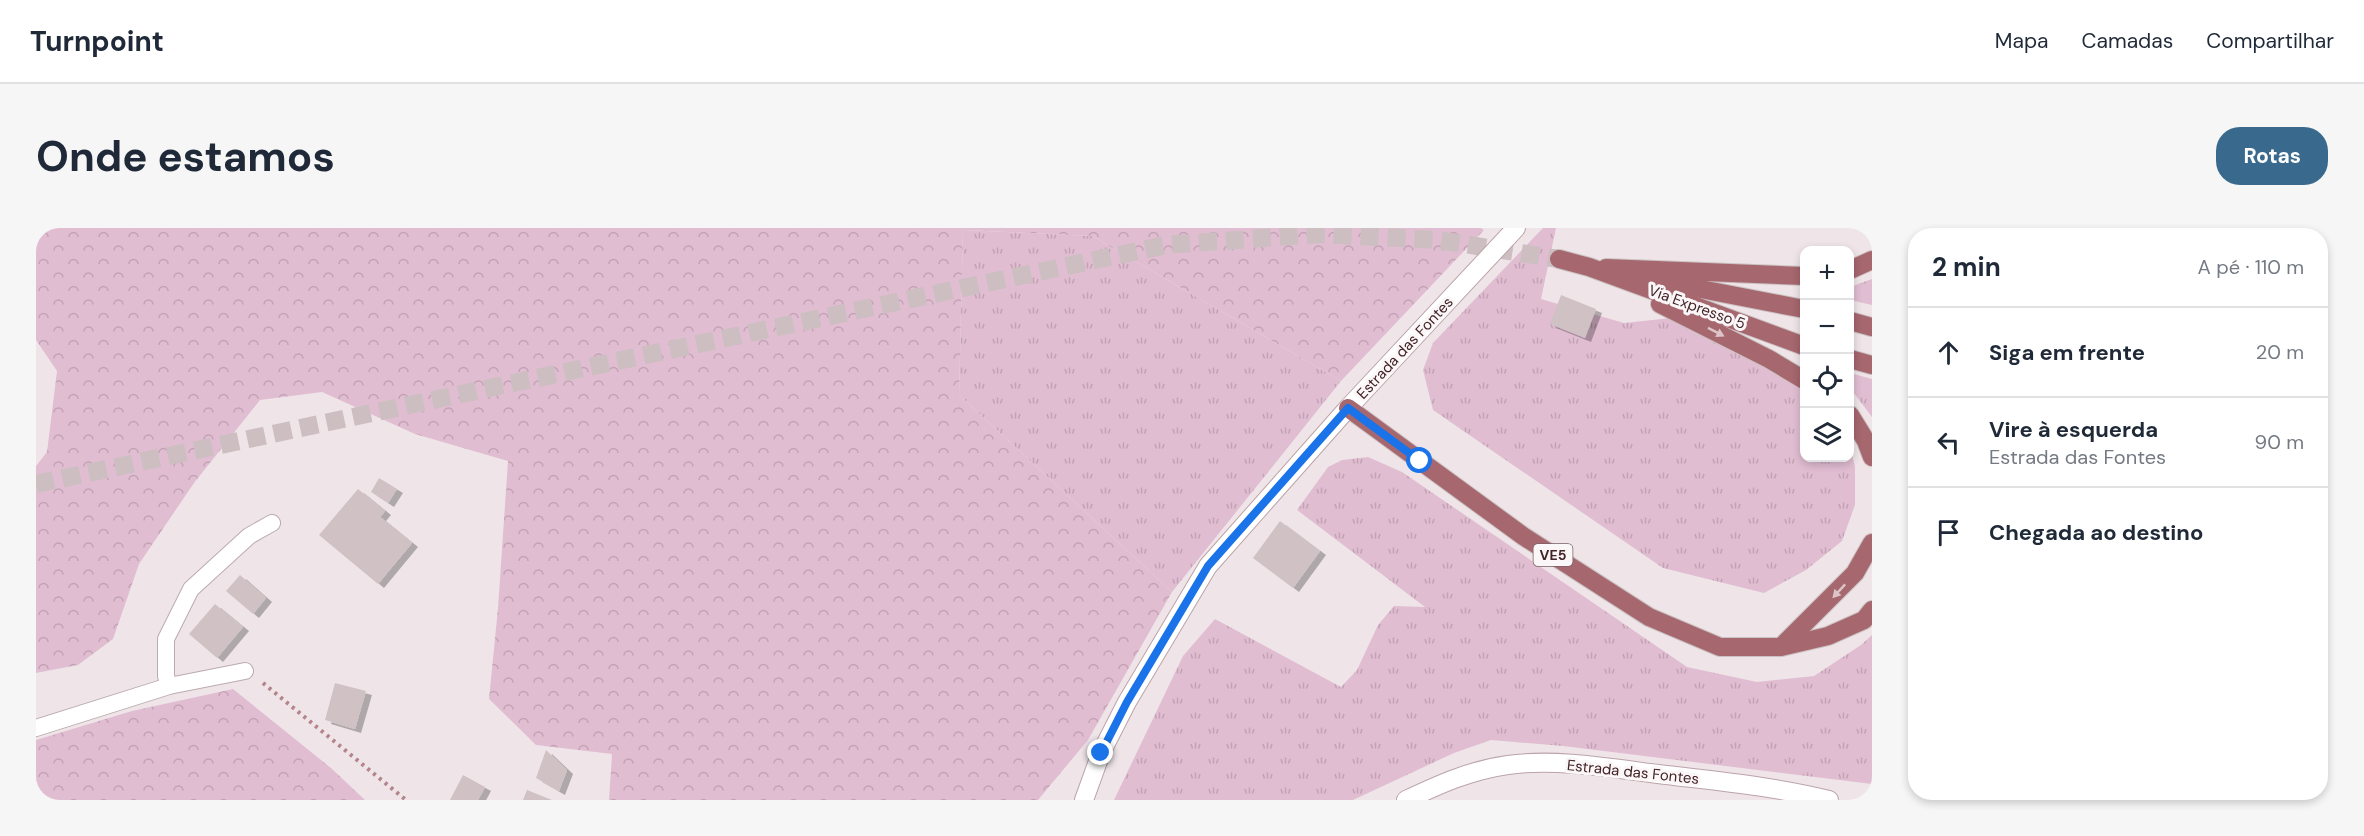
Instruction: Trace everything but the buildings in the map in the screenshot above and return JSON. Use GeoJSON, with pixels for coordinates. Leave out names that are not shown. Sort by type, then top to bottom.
{"type":"FeatureCollection","features":[{"type":"Feature","properties":{"kind":"main road","name":"Via Expresso 5"},"geometry":{"type":"LineString","coordinates":[[1559,259],[1589,267],[1800,308]]}},
{"type":"Feature","properties":{"kind":"main road"},"geometry":{"type":"LineString","coordinates":[[1854,268],[1872,260]]}},
{"type":"Feature","properties":{"kind":"main road","name":"Via Expresso 5"},"geometry":{"type":"LineString","coordinates":[[1589,267],[1800,345]]}},
{"type":"Feature","properties":{"kind":"main road"},"geometry":{"type":"LineString","coordinates":[[1589,267],[1800,276]]}},
{"type":"Feature","properties":{"kind":"main road"},"geometry":{"type":"LineString","coordinates":[[1589,267],[1769,359],[1800,378]]}},
{"type":"Feature","properties":{"kind":"main road"},"geometry":{"type":"LineString","coordinates":[[1854,322],[1872,327]]}},
{"type":"Feature","properties":{"kind":"main road"},"geometry":{"type":"LineString","coordinates":[[1854,360],[1872,365]]}},
{"type":"Feature","properties":{"kind":"main road","name":"VE5"},"geometry":{"type":"LineString","coordinates":[[1348,408],[1523,536],[1649,617],[1720,647],[1781,647],[1828,636],[1864,620],[1872,610]]}},
{"type":"Feature","properties":{"kind":"main road"},"geometry":{"type":"LineString","coordinates":[[1854,422],[1866,441],[1872,457]]}},
{"type":"Feature","properties":{"kind":"main road"},"geometry":{"type":"LineString","coordinates":[[1781,647],[1855,573],[1872,543]]}},
{"type":"Feature","properties":{"kind":"street","name":"Estrada das Fontes"},"geometry":{"type":"LineString","coordinates":[[1084,800],[1101,753],[1127,702],[1208,566],[1348,408],[1516,228]]}},
{"type":"Feature","properties":{"kind":"street","name":"Estrada das Fontes"},"geometry":{"type":"LineString","coordinates":[[1406,800],[1453,777],[1511,764],[1543,763],[1611,768],[1790,790],[1829,800]]}},
{"type":"Feature","properties":{"kind":"lane"},"geometry":{"type":"LineString","coordinates":[[169,686],[166,676],[166,639],[191,588],[249,536],[272,523]]}},
{"type":"Feature","properties":{"kind":"lane"},"geometry":{"type":"LineString","coordinates":[[36,728],[169,686],[245,671]]}},
{"type":"Feature","properties":{"kind":"path"},"geometry":{"type":"LineString","coordinates":[[245,671],[406,800]]}},
{"type":"Feature","properties":{"kind":"green space"},"geometry":{"type":"Polygon","coordinates":[[[36,228],[1481,228],[1484,230],[1341,381],[1092,236],[963,230],[959,395],[1172,592],[1088,740],[1038,800],[609,800],[612,754],[536,745],[489,699],[508,461],[415,434],[322,392],[260,400],[194,483],[139,564],[113,639],[78,665],[36,673],[36,466],[47,452],[57,371],[36,340],[36,228]]]}},
{"type":"Feature","properties":{"kind":"green space"},"geometry":{"type":"Polygon","coordinates":[[[1543,228],[1556,228],[1541,299],[1624,323],[1671,318],[1800,386],[1800,462],[1854,462],[1855,505],[1842,541],[1806,570],[1764,593],[1663,568],[1433,410],[1423,370],[1433,343],[1543,228]]]}},
{"type":"Feature","properties":{"kind":"green space"},"geometry":{"type":"Polygon","coordinates":[[[963,230],[1092,236],[1341,381],[1172,592],[959,395],[963,230]]]}},
{"type":"Feature","properties":{"kind":"green space"},"geometry":{"type":"Polygon","coordinates":[[[1872,279],[1872,305],[1854,301],[1854,286],[1872,279]]]}},
{"type":"Feature","properties":{"kind":"green space"},"geometry":{"type":"Polygon","coordinates":[[[1854,374],[1872,379],[1872,417],[1854,393],[1854,374]]]}},
{"type":"Feature","properties":{"kind":"green space"},"geometry":{"type":"Polygon","coordinates":[[[1368,457],[1402,472],[1687,667],[1757,682],[1814,676],[1861,645],[1872,635],[1872,784],[1563,746],[1491,740],[1454,753],[1353,800],[1114,800],[1183,656],[1215,619],[1341,687],[1357,670],[1378,625],[1394,606],[1425,607],[1297,510],[1328,467],[1342,460],[1368,457]]]}},
{"type":"Feature","properties":{"kind":"green space"},"geometry":{"type":"Polygon","coordinates":[[[233,689],[331,768],[365,800],[36,800],[36,740],[132,711],[233,689]]]}},
{"type":"Feature","properties":{"kind":"tunnel"},"geometry":{"type":"LineString","coordinates":[[36,484],[1166,245],[1319,234],[1438,240],[1559,259]]}},
{"type":"Feature","properties":{"kind":"route"},"geometry":{"type":"LineString","coordinates":[[1101,753],[1127,702],[1208,566],[1348,408],[1420,461]]}}]}
